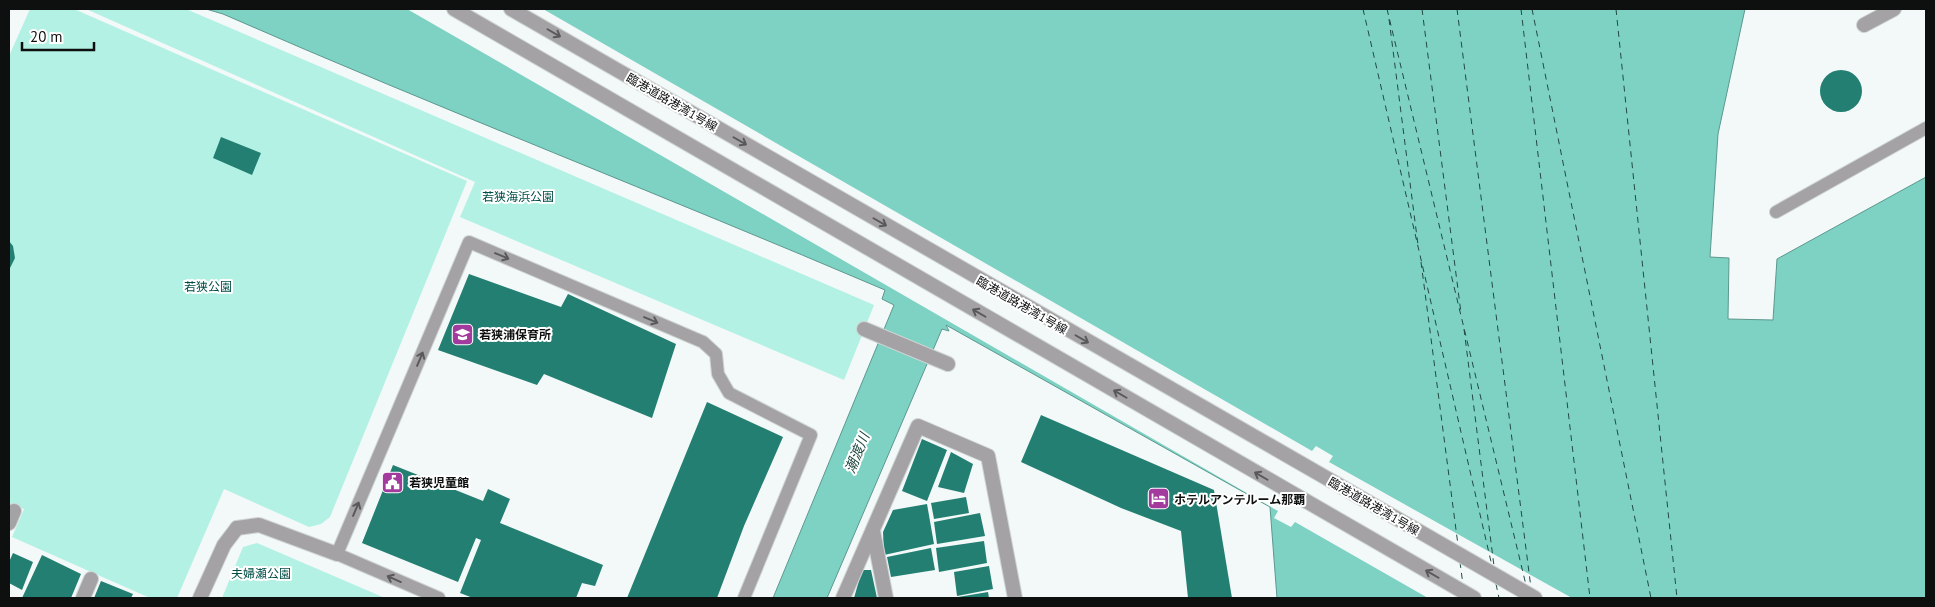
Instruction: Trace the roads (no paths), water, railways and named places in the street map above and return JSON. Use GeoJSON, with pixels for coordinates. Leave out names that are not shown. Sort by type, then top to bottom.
{"type":"FeatureCollection","features":[{"type":"Feature","properties":{"kind":"street"},"geometry":{"type":"LineString","coordinates":[[454,9],[1474,598]]}},
{"type":"Feature","properties":{"kind":"street","name":"臨港道路港湾1号線"},"geometry":{"type":"LineString","coordinates":[[511,9],[1535,598]]}},
{"type":"Feature","properties":{"kind":"street"},"geometry":{"type":"LineString","coordinates":[[1864,25],[1894,9]]}},
{"type":"Feature","properties":{"kind":"street"},"geometry":{"type":"LineString","coordinates":[[864,329],[948,364]]}},
{"type":"Feature","properties":{"kind":"street"},"geometry":{"type":"LineString","coordinates":[[843,598],[918,426],[988,456],[1015,598]]}},
{"type":"Feature","properties":{"kind":"street"},"geometry":{"type":"LineString","coordinates":[[200,598],[224,545],[237,528],[258,525],[337,554]]}},
{"type":"Feature","properties":{"kind":"street"},"geometry":{"type":"LineString","coordinates":[[872,531],[886,598]]}},
{"type":"Feature","properties":{"kind":"street"},"geometry":{"type":"LineString","coordinates":[[83,598],[91,579]]}},
{"type":"Feature","properties":{"kind":"lane"},"geometry":{"type":"LineString","coordinates":[[1776,212],[1926,128]]}},
{"type":"Feature","properties":{"kind":"lane"},"geometry":{"type":"LineString","coordinates":[[439,598],[337,554],[469,242],[703,342],[716,354],[718,374],[729,393],[811,435],[744,598]]}},
{"type":"Feature","properties":{"kind":"water","name":"潮渡川"},"geometry":{"type":"Polygon","coordinates":[[[206,9],[1745,9],[1718,134],[1710,257],[1729,258],[1728,319],[1773,320],[1777,259],[1926,177],[1926,598],[1277,598],[1270,507],[946,325],[949,331],[942,329],[827,598],[773,598],[894,305],[882,299],[885,290],[305,50],[223,14],[206,9]]]}},
{"type":"Feature","properties":{"kind":"place","name":"若狭浦保育所"},"geometry":{"type":"Point","coordinates":[463,334]}},
{"type":"Feature","properties":{"kind":"place","name":"若狭児童館"},"geometry":{"type":"Point","coordinates":[393,482]}},
{"type":"Feature","properties":{"kind":"place","name":"ホテルアンテルーム那覇"},"geometry":{"type":"Point","coordinates":[1158,499]}},
{"type":"Feature","properties":{"kind":"park label","name":"若狭海浜公園"},"geometry":{"type":"Point","coordinates":[518,196]}},
{"type":"Feature","properties":{"kind":"park label","name":"若狭公園"},"geometry":{"type":"Point","coordinates":[208,286]}},
{"type":"Feature","properties":{"kind":"park label","name":"夫婦瀬公園"},"geometry":{"type":"Point","coordinates":[261,573]}}]}
